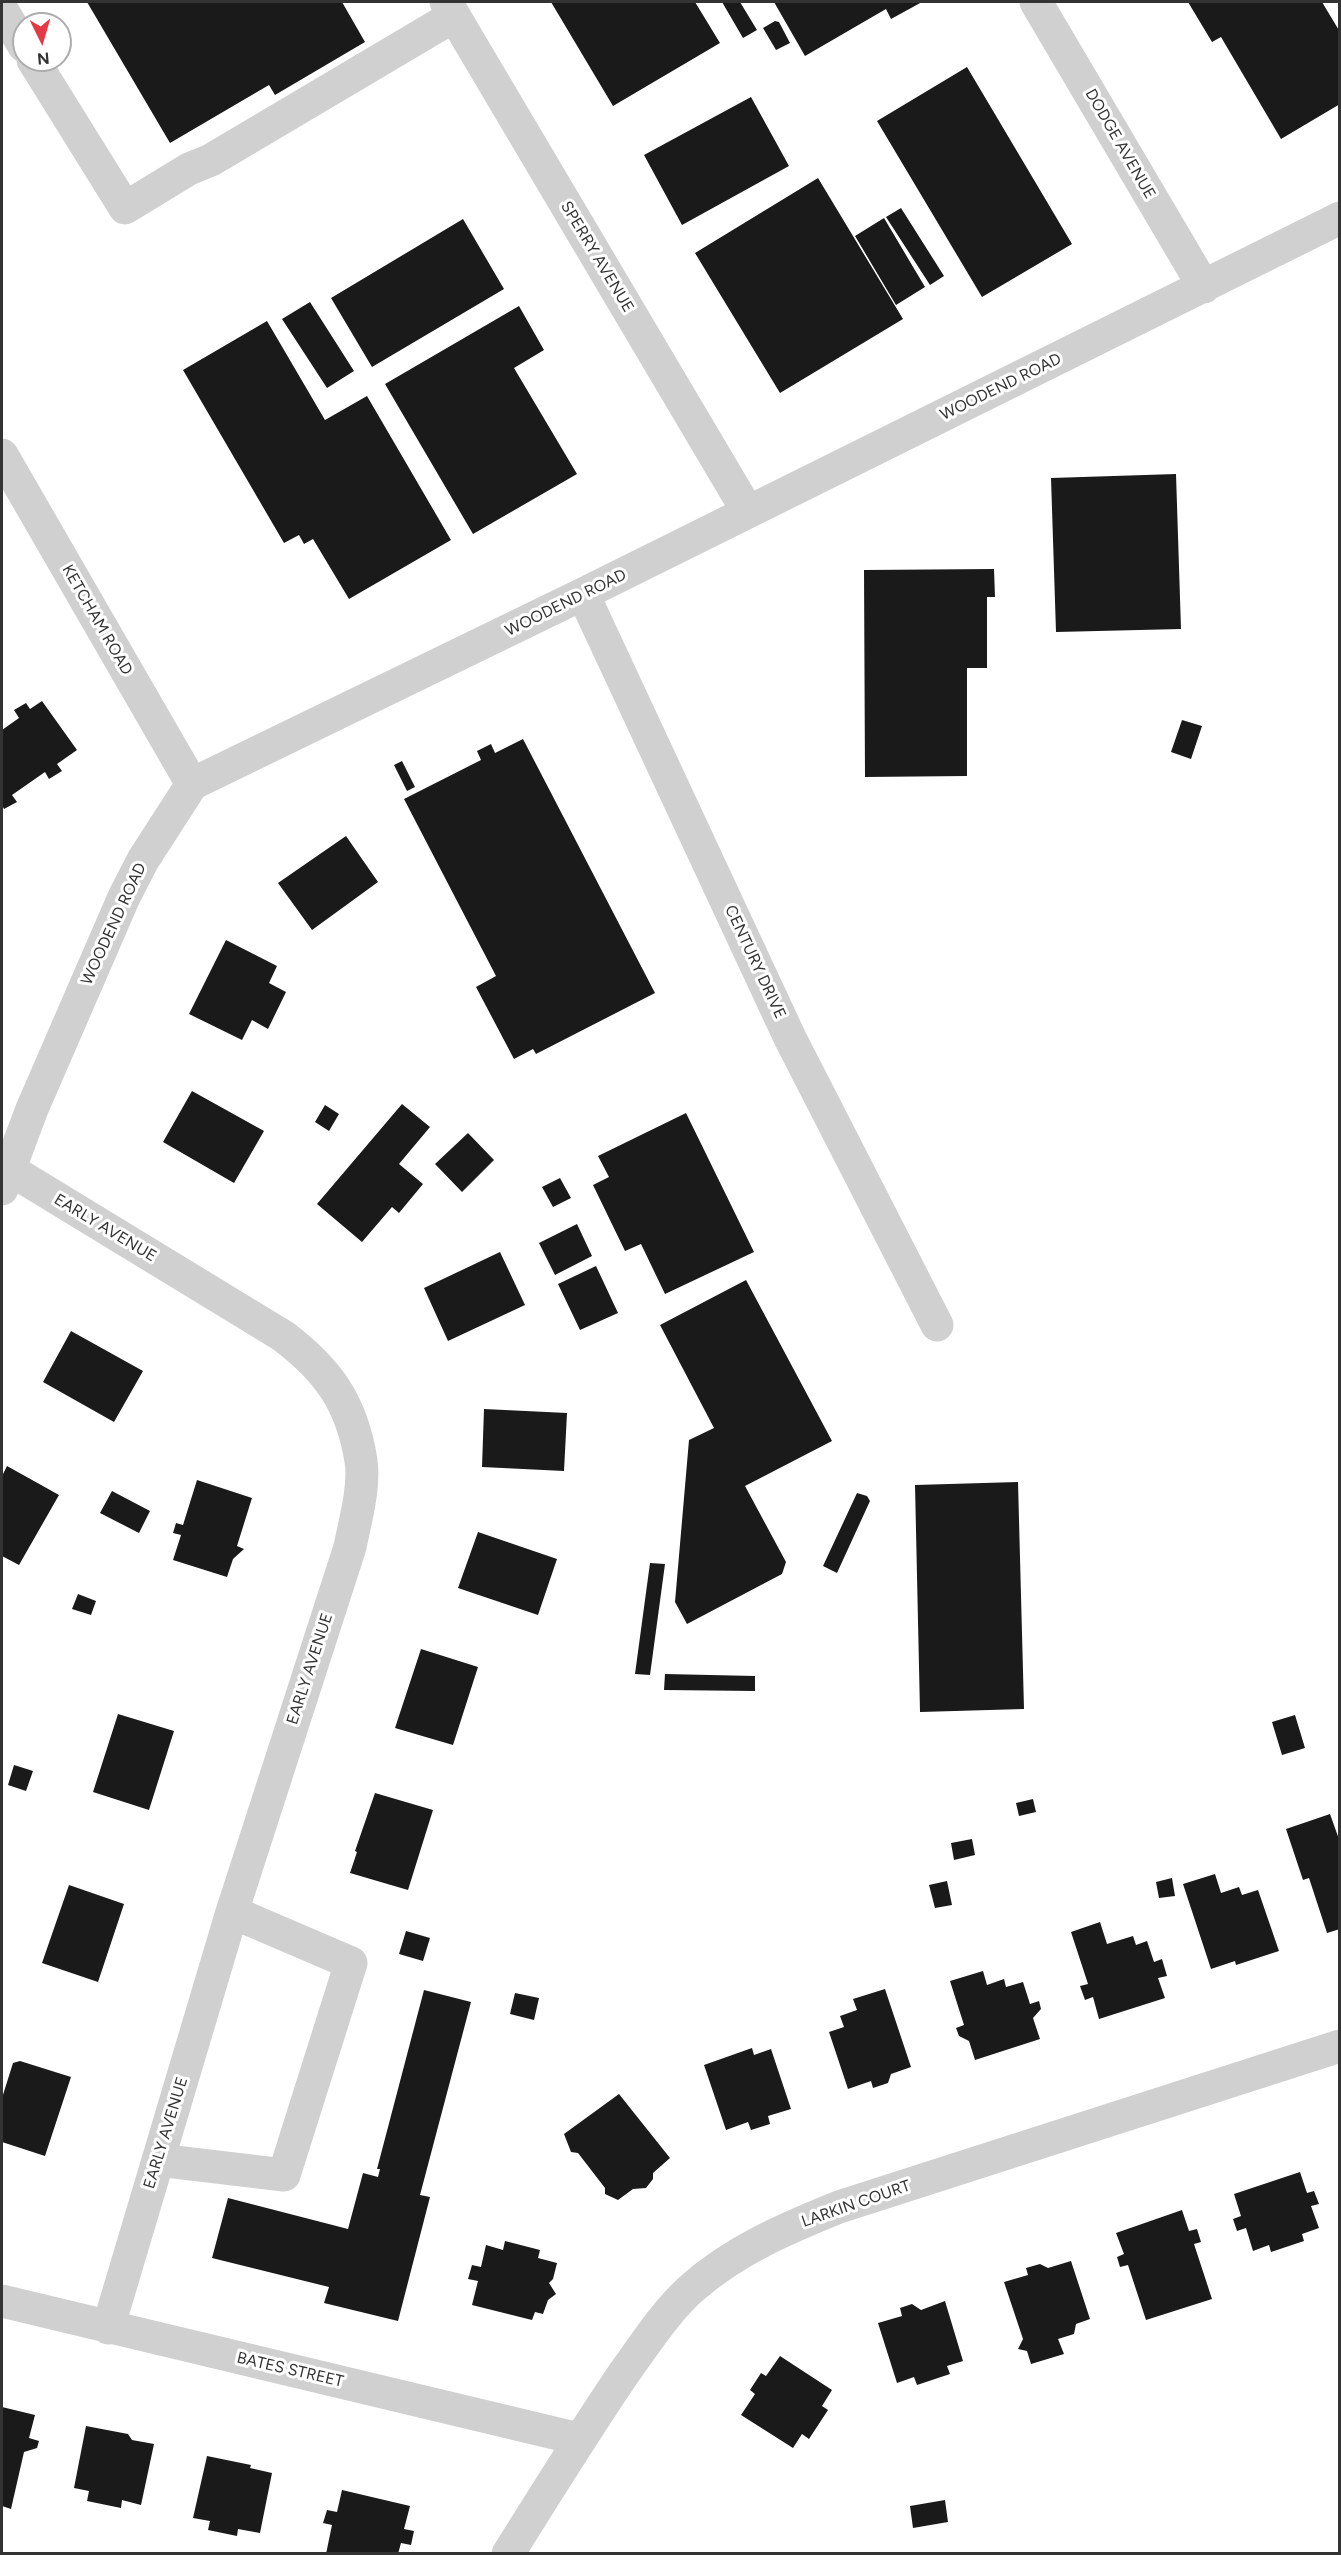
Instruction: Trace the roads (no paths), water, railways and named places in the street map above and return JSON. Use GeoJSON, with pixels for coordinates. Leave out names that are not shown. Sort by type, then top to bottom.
{"type":"FeatureCollection","features":[{"type":"Feature","properties":{"kind":"street","name":"DODGE AVENUE"},"geometry":{"type":"LineString","coordinates":[[1036,2],[1204,287]]}},
{"type":"Feature","properties":{"kind":"street"},"geometry":{"type":"LineString","coordinates":[[40,72],[125,208],[189,169],[211,160],[450,9]]}},
{"type":"Feature","properties":{"kind":"street","name":"SPERRY AVENUE"},"geometry":{"type":"LineString","coordinates":[[450,9],[748,512]]}},
{"type":"Feature","properties":{"kind":"street"},"geometry":{"type":"LineString","coordinates":[[2,10],[12,26]]}},
{"type":"Feature","properties":{"kind":"street","name":"WOODEND ROAD"},"geometry":{"type":"LineString","coordinates":[[5,1179],[32,1109],[124,897],[143,860],[192,784],[583,594],[1340,218]]}},
{"type":"Feature","properties":{"kind":"street","name":"KETCHAM ROAD"},"geometry":{"type":"LineString","coordinates":[[2,455],[192,784]]}},
{"type":"Feature","properties":{"kind":"street","name":"CENTURY DRIVE"},"geometry":{"type":"LineString","coordinates":[[583,594],[790,1038],[937,1325]]}},
{"type":"Feature","properties":{"kind":"street","name":"EARLY AVENUE"},"geometry":{"type":"LineString","coordinates":[[5,1179],[283,1336],[311,1357],[334,1383],[351,1421],[361,1462],[358,1507],[350,1547],[232,1912],[108,2328]]}},
{"type":"Feature","properties":{"kind":"street"},"geometry":{"type":"LineString","coordinates":[[158,2160],[284,2175],[351,1963],[232,1912]]}},
{"type":"Feature","properties":{"kind":"street","name":"LARKIN COURT"},"geometry":{"type":"LineString","coordinates":[[508,2553],[579,2439],[650,2336],[691,2289],[730,2259],[776,2232],[851,2204],[1340,2046]]}},
{"type":"Feature","properties":{"kind":"street","name":"BATES STREET"},"geometry":{"type":"LineString","coordinates":[[2,2301],[579,2439]]}}]}
